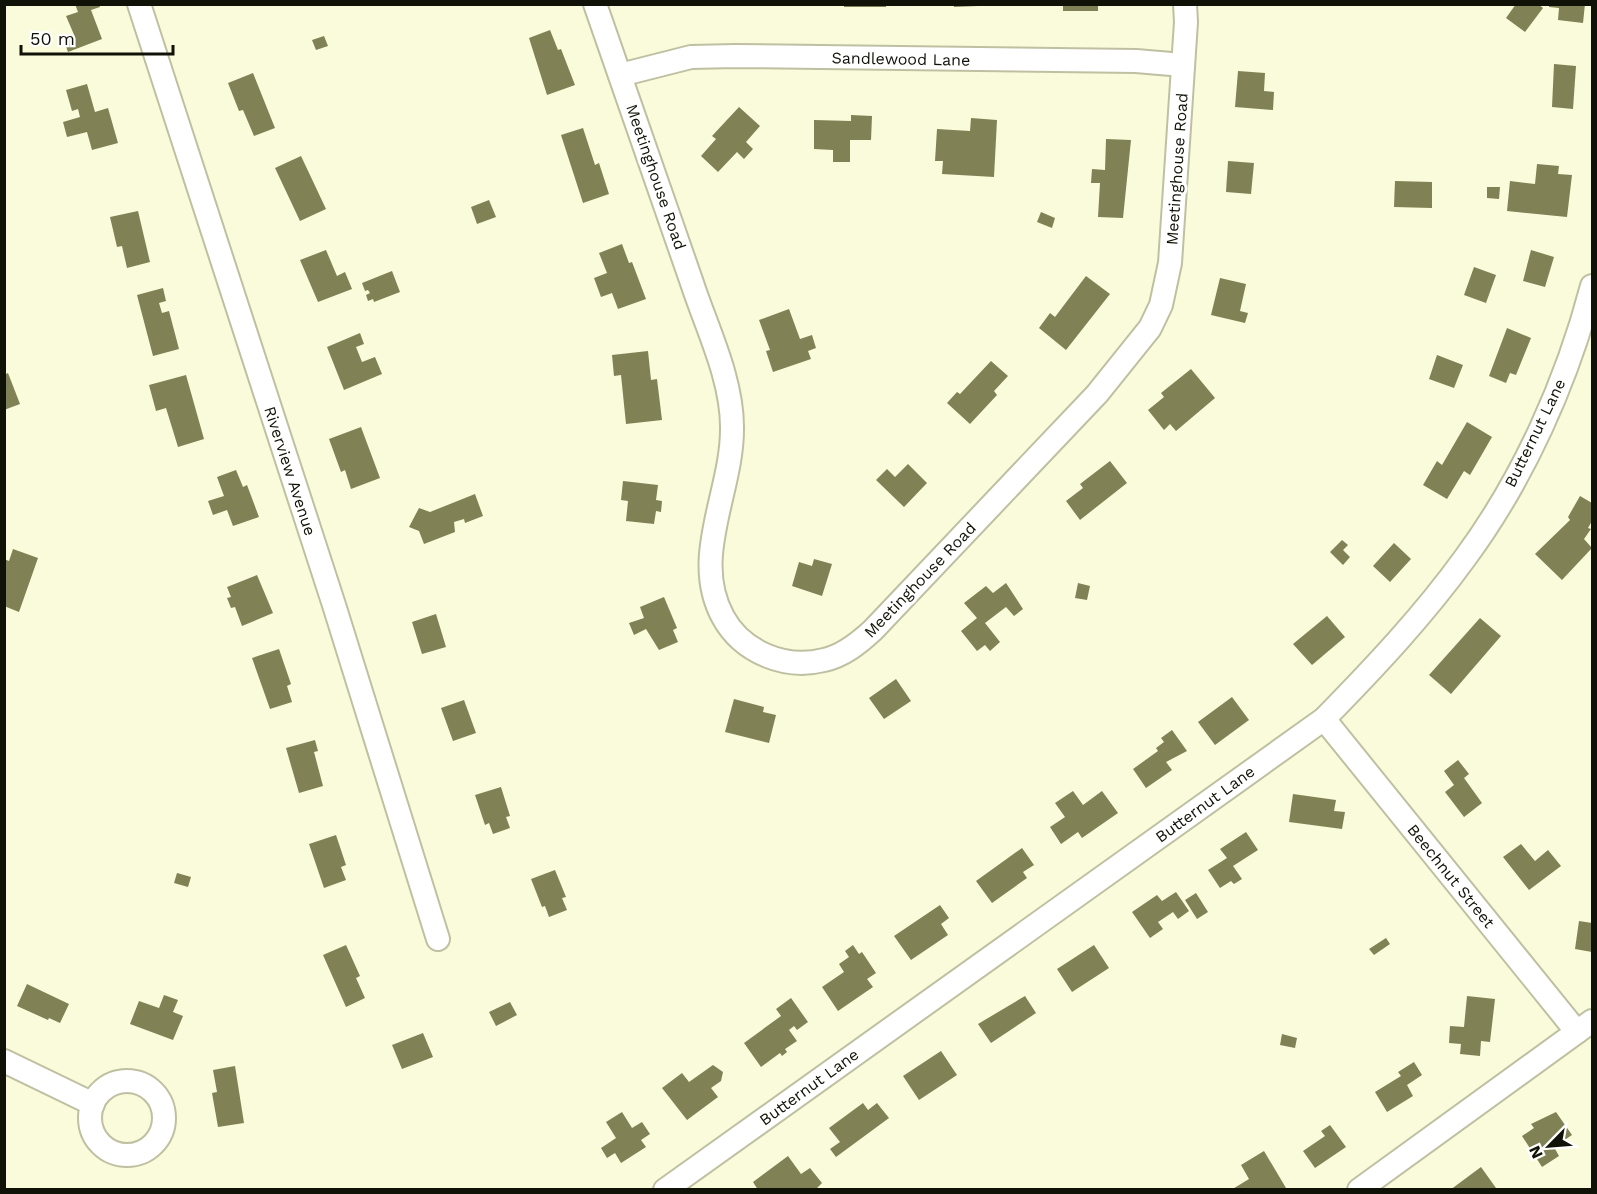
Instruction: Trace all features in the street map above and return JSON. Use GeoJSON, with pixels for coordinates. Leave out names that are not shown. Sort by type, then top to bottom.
{"type":"FeatureCollection","features":[{"type":"Feature","properties":{"kind":"street","name":"Riverview Avenue"},"geometry":{"type":"LineString","coordinates":[[139,4],[334,605],[438,939]]}},
{"type":"Feature","properties":{"kind":"street","name":"Meetinghouse Road"},"geometry":{"type":"LineString","coordinates":[[595,4],[726,382],[732,427],[726,477],[710,560],[709,580],[714,599],[734,635],[749,647],[785,662],[805,664],[842,653],[873,630],[1097,394],[1150,328],[1161,305],[1169,271],[1184,64],[1185,4]]}},
{"type":"Feature","properties":{"kind":"street","name":"Sandlewood Lane"},"geometry":{"type":"LineString","coordinates":[[620,75],[691,57],[735,56],[1136,61],[1184,64]]}},
{"type":"Feature","properties":{"kind":"street","name":"Butternut Lane"},"geometry":{"type":"LineString","coordinates":[[665,1190],[1324,719],[1374,669],[1421,614],[1466,556],[1505,495],[1562,381],[1581,329],[1593,286]]}},
{"type":"Feature","properties":{"kind":"street","name":"Beechnut Street"},"geometry":{"type":"LineString","coordinates":[[1324,719],[1585,1027]]}},
{"type":"Feature","properties":{"kind":"street"},"geometry":{"type":"LineString","coordinates":[[1359,1190],[1585,1027]]}},
{"type":"Feature","properties":{"kind":"street"},"geometry":{"type":"LineString","coordinates":[[4,1061],[93,1104]]}},
{"type":"Feature","properties":{"kind":"building"},"geometry":{"type":"Polygon","coordinates":[[[75,4],[99,4],[100,7],[91,10],[102,39],[68,52],[64,41],[75,37],[66,16],[78,12],[75,4]]]}},
{"type":"Feature","properties":{"kind":"building"},"geometry":{"type":"Polygon","coordinates":[[[844,4],[886,4],[886,7],[844,7],[844,4]]]}},
{"type":"Feature","properties":{"kind":"building"},"geometry":{"type":"Polygon","coordinates":[[[954,4],[978,4],[978,6],[954,7],[954,4]]]}},
{"type":"Feature","properties":{"kind":"building"},"geometry":{"type":"Polygon","coordinates":[[[1063,4],[1098,4],[1098,11],[1063,11],[1063,4]]]}},
{"type":"Feature","properties":{"kind":"building"},"geometry":{"type":"Polygon","coordinates":[[[1516,4],[1538,4],[1543,8],[1525,32],[1506,18],[1516,4]]]}},
{"type":"Feature","properties":{"kind":"building"},"geometry":{"type":"Polygon","coordinates":[[[1549,4],[1585,4],[1583,23],[1558,20],[1559,8],[1549,7],[1549,4]]]}},
{"type":"Feature","properties":{"kind":"building"},"geometry":{"type":"Polygon","coordinates":[[[550,30],[558,50],[561,49],[575,85],[547,95],[529,38],[550,30]]]}},
{"type":"Feature","properties":{"kind":"building"},"geometry":{"type":"Polygon","coordinates":[[[324,36],[328,46],[316,50],[312,40],[324,36]]]}},
{"type":"Feature","properties":{"kind":"building"},"geometry":{"type":"Polygon","coordinates":[[[1554,64],[1576,66],[1573,109],[1552,107],[1554,64]]]}},
{"type":"Feature","properties":{"kind":"building"},"geometry":{"type":"Polygon","coordinates":[[[1238,71],[1265,73],[1264,91],[1274,92],[1273,110],[1235,107],[1238,71]]]}},
{"type":"Feature","properties":{"kind":"building"},"geometry":{"type":"Polygon","coordinates":[[[253,73],[275,128],[254,136],[243,110],[239,111],[228,83],[253,73]]]}},
{"type":"Feature","properties":{"kind":"building"},"geometry":{"type":"Polygon","coordinates":[[[87,84],[95,112],[108,108],[118,143],[92,150],[87,132],[67,137],[63,122],[80,117],[78,109],[72,111],[66,90],[87,84]]]}},
{"type":"Feature","properties":{"kind":"building"},"geometry":{"type":"Polygon","coordinates":[[[739,107],[760,126],[746,142],[753,149],[744,159],[737,152],[718,172],[701,156],[716,139],[712,136],[739,107]]]}},
{"type":"Feature","properties":{"kind":"building"},"geometry":{"type":"Polygon","coordinates":[[[851,115],[872,116],[871,140],[850,140],[850,162],[833,162],[833,150],[814,149],[814,120],[851,121],[851,115]]]}},
{"type":"Feature","properties":{"kind":"building"},"geometry":{"type":"Polygon","coordinates":[[[971,118],[997,120],[994,177],[942,174],[943,161],[935,161],[937,129],[970,131],[971,118]]]}},
{"type":"Feature","properties":{"kind":"building"},"geometry":{"type":"Polygon","coordinates":[[[583,128],[595,165],[599,163],[609,194],[583,203],[561,135],[583,128]]]}},
{"type":"Feature","properties":{"kind":"building"},"geometry":{"type":"Polygon","coordinates":[[[1106,139],[1131,140],[1123,218],[1098,217],[1100,183],[1091,183],[1092,169],[1105,170],[1106,139]]]}},
{"type":"Feature","properties":{"kind":"building"},"geometry":{"type":"Polygon","coordinates":[[[301,156],[326,209],[300,221],[275,168],[301,156]]]}},
{"type":"Feature","properties":{"kind":"building"},"geometry":{"type":"Polygon","coordinates":[[[1228,161],[1254,163],[1251,194],[1226,192],[1228,161]]]}},
{"type":"Feature","properties":{"kind":"building"},"geometry":{"type":"Polygon","coordinates":[[[1537,164],[1559,166],[1558,174],[1572,175],[1567,217],[1507,211],[1510,181],[1535,184],[1537,164]]]}},
{"type":"Feature","properties":{"kind":"building"},"geometry":{"type":"Polygon","coordinates":[[[1395,181],[1432,182],[1432,208],[1394,207],[1395,181]]]}},
{"type":"Feature","properties":{"kind":"building"},"geometry":{"type":"Polygon","coordinates":[[[1487,187],[1500,187],[1499,199],[1487,198],[1487,187]]]}},
{"type":"Feature","properties":{"kind":"building"},"geometry":{"type":"Polygon","coordinates":[[[489,200],[496,217],[477,224],[471,207],[489,200]]]}},
{"type":"Feature","properties":{"kind":"building"},"geometry":{"type":"Polygon","coordinates":[[[138,211],[150,262],[127,268],[122,246],[117,247],[110,217],[138,211]]]}},
{"type":"Feature","properties":{"kind":"building"},"geometry":{"type":"Polygon","coordinates":[[[1041,212],[1055,218],[1052,228],[1037,222],[1041,212]]]}},
{"type":"Feature","properties":{"kind":"building"},"geometry":{"type":"Polygon","coordinates":[[[622,244],[629,263],[632,262],[646,299],[618,309],[612,293],[601,297],[594,278],[607,273],[599,253],[622,244]]]}},
{"type":"Feature","properties":{"kind":"building"},"geometry":{"type":"Polygon","coordinates":[[[326,250],[337,276],[345,272],[352,289],[318,302],[300,260],[326,250]]]}},
{"type":"Feature","properties":{"kind":"building"},"geometry":{"type":"Polygon","coordinates":[[[1531,250],[1554,257],[1545,287],[1523,281],[1531,250]]]}},
{"type":"Feature","properties":{"kind":"building"},"geometry":{"type":"Polygon","coordinates":[[[1474,267],[1496,275],[1486,303],[1464,295],[1474,267]]]}},
{"type":"Feature","properties":{"kind":"building"},"geometry":{"type":"Polygon","coordinates":[[[392,271],[400,292],[374,302],[373,299],[368,301],[366,295],[370,293],[368,290],[365,291],[362,283],[392,271]]]}},
{"type":"Feature","properties":{"kind":"building"},"geometry":{"type":"Polygon","coordinates":[[[1086,276],[1110,294],[1066,350],[1039,328],[1050,313],[1055,317],[1086,276]]]}},
{"type":"Feature","properties":{"kind":"building"},"geometry":{"type":"Polygon","coordinates":[[[1220,278],[1246,284],[1240,311],[1248,313],[1245,323],[1211,315],[1220,278]]]}},
{"type":"Feature","properties":{"kind":"building"},"geometry":{"type":"Polygon","coordinates":[[[163,288],[166,301],[159,303],[162,313],[169,311],[179,349],[153,356],[137,295],[163,288]]]}},
{"type":"Feature","properties":{"kind":"building"},"geometry":{"type":"Polygon","coordinates":[[[789,309],[800,339],[812,335],[816,348],[808,351],[811,359],[773,372],[766,351],[770,350],[759,320],[789,309]]]}},
{"type":"Feature","properties":{"kind":"building"},"geometry":{"type":"Polygon","coordinates":[[[1507,328],[1531,338],[1516,375],[1510,373],[1506,383],[1489,376],[1507,328]]]}},
{"type":"Feature","properties":{"kind":"building"},"geometry":{"type":"Polygon","coordinates":[[[360,333],[364,344],[356,347],[362,362],[375,357],[382,374],[344,390],[327,347],[360,333]]]}},
{"type":"Feature","properties":{"kind":"building"},"geometry":{"type":"Polygon","coordinates":[[[648,351],[651,380],[657,379],[662,420],[626,424],[621,375],[614,376],[612,355],[648,351]]]}},
{"type":"Feature","properties":{"kind":"building"},"geometry":{"type":"Polygon","coordinates":[[[1437,355],[1463,365],[1454,388],[1429,379],[1437,355]]]}},
{"type":"Feature","properties":{"kind":"building"},"geometry":{"type":"Polygon","coordinates":[[[991,361],[1008,376],[994,391],[997,395],[970,424],[947,403],[957,392],[960,394],[991,361]]]}},
{"type":"Feature","properties":{"kind":"building"},"geometry":{"type":"Polygon","coordinates":[[[1191,369],[1215,398],[1176,431],[1170,424],[1164,430],[1148,410],[1164,397],[1161,393],[1191,369]]]}},
{"type":"Feature","properties":{"kind":"building"},"geometry":{"type":"Polygon","coordinates":[[[8,373],[20,404],[4,410],[4,375],[8,373]]]}},
{"type":"Feature","properties":{"kind":"building"},"geometry":{"type":"Polygon","coordinates":[[[186,375],[204,439],[178,447],[166,408],[156,411],[149,385],[186,375]]]}},
{"type":"Feature","properties":{"kind":"building"},"geometry":{"type":"Polygon","coordinates":[[[1467,422],[1492,437],[1470,475],[1464,471],[1447,499],[1423,485],[1437,461],[1442,465],[1467,422]]]}},
{"type":"Feature","properties":{"kind":"building"},"geometry":{"type":"Polygon","coordinates":[[[361,427],[380,478],[351,489],[345,470],[341,472],[329,439],[361,427]]]}},
{"type":"Feature","properties":{"kind":"building"},"geometry":{"type":"Polygon","coordinates":[[[1110,461],[1127,483],[1080,520],[1066,501],[1083,488],[1080,484],[1110,461]]]}},
{"type":"Feature","properties":{"kind":"building"},"geometry":{"type":"Polygon","coordinates":[[[908,464],[927,483],[904,507],[876,480],[887,469],[895,477],[908,464]]]}},
{"type":"Feature","properties":{"kind":"building"},"geometry":{"type":"Polygon","coordinates":[[[236,470],[243,487],[247,485],[259,517],[233,526],[227,510],[213,515],[208,501],[224,496],[217,477],[236,470]]]}},
{"type":"Feature","properties":{"kind":"building"},"geometry":{"type":"Polygon","coordinates":[[[623,481],[658,485],[656,500],[662,501],[661,512],[656,511],[654,524],[626,521],[628,501],[621,500],[623,481]]]}},
{"type":"Feature","properties":{"kind":"building"},"geometry":{"type":"Polygon","coordinates":[[[475,494],[483,516],[465,523],[464,519],[454,522],[455,532],[424,544],[419,531],[409,527],[419,508],[430,512],[475,494]]]}},
{"type":"Feature","properties":{"kind":"building"},"geometry":{"type":"Polygon","coordinates":[[[1580,496],[1592,503],[1592,521],[1588,528],[1591,529],[1584,539],[1592,548],[1562,580],[1535,554],[1570,520],[1568,517],[1580,496]]]}},
{"type":"Feature","properties":{"kind":"building"},"geometry":{"type":"Polygon","coordinates":[[[1342,540],[1348,545],[1343,550],[1350,557],[1343,565],[1330,552],[1342,540]]]}},
{"type":"Feature","properties":{"kind":"building"},"geometry":{"type":"Polygon","coordinates":[[[1394,543],[1411,559],[1390,582],[1373,566],[1394,543]]]}},
{"type":"Feature","properties":{"kind":"building"},"geometry":{"type":"Polygon","coordinates":[[[13,549],[38,558],[19,612],[4,606],[4,559],[9,561],[13,549]]]}},
{"type":"Feature","properties":{"kind":"building"},"geometry":{"type":"Polygon","coordinates":[[[814,559],[832,564],[822,596],[792,586],[799,562],[812,566],[814,559]]]}},
{"type":"Feature","properties":{"kind":"building"},"geometry":{"type":"Polygon","coordinates":[[[257,575],[273,613],[242,626],[235,607],[231,608],[227,598],[231,597],[227,587],[257,575]]]}},
{"type":"Feature","properties":{"kind":"building"},"geometry":{"type":"Polygon","coordinates":[[[1006,583],[1023,609],[1014,616],[1006,607],[985,623],[1000,642],[990,651],[985,645],[977,651],[961,631],[977,618],[964,603],[986,586],[993,593],[1006,583]]]}},
{"type":"Feature","properties":{"kind":"building"},"geometry":{"type":"Polygon","coordinates":[[[1078,583],[1090,586],[1087,600],[1075,598],[1078,583]]]}},
{"type":"Feature","properties":{"kind":"building"},"geometry":{"type":"Polygon","coordinates":[[[664,597],[677,628],[673,630],[678,642],[659,650],[646,629],[634,635],[629,623],[644,618],[640,607],[664,597]]]}},
{"type":"Feature","properties":{"kind":"building"},"geometry":{"type":"Polygon","coordinates":[[[436,614],[446,647],[422,654],[412,622],[436,614]]]}},
{"type":"Feature","properties":{"kind":"building"},"geometry":{"type":"Polygon","coordinates":[[[1327,616],[1345,637],[1312,665],[1293,644],[1327,616]]]}},
{"type":"Feature","properties":{"kind":"building"},"geometry":{"type":"Polygon","coordinates":[[[1480,618],[1501,636],[1451,694],[1429,675],[1480,618]]]}},
{"type":"Feature","properties":{"kind":"building"},"geometry":{"type":"Polygon","coordinates":[[[279,649],[291,684],[287,686],[292,702],[270,709],[252,658],[279,649]]]}},
{"type":"Feature","properties":{"kind":"building"},"geometry":{"type":"Polygon","coordinates":[[[896,679],[911,701],[884,719],[869,698],[896,679]]]}},
{"type":"Feature","properties":{"kind":"building"},"geometry":{"type":"Polygon","coordinates":[[[1232,697],[1249,720],[1215,745],[1198,722],[1232,697]]]}},
{"type":"Feature","properties":{"kind":"building"},"geometry":{"type":"Polygon","coordinates":[[[734,699],[764,707],[763,712],[776,715],[769,743],[725,732],[734,699]]]}},
{"type":"Feature","properties":{"kind":"building"},"geometry":{"type":"Polygon","coordinates":[[[464,700],[476,733],[453,741],[441,708],[464,700]]]}},
{"type":"Feature","properties":{"kind":"building"},"geometry":{"type":"Polygon","coordinates":[[[1172,730],[1187,751],[1166,762],[1172,770],[1146,788],[1133,769],[1158,751],[1156,748],[1164,742],[1161,738],[1172,730]]]}},
{"type":"Feature","properties":{"kind":"building"},"geometry":{"type":"Polygon","coordinates":[[[315,740],[318,751],[314,752],[323,786],[299,793],[286,748],[315,740]]]}},
{"type":"Feature","properties":{"kind":"building"},"geometry":{"type":"Polygon","coordinates":[[[1458,760],[1469,774],[1464,778],[1482,803],[1464,817],[1445,792],[1454,785],[1444,771],[1458,760]]]}},
{"type":"Feature","properties":{"kind":"building"},"geometry":{"type":"Polygon","coordinates":[[[501,787],[510,816],[506,817],[510,828],[493,834],[489,823],[485,825],[475,795],[501,787]]]}},
{"type":"Feature","properties":{"kind":"building"},"geometry":{"type":"Polygon","coordinates":[[[1073,791],[1083,805],[1102,791],[1118,813],[1082,838],[1078,832],[1061,844],[1050,827],[1065,817],[1055,803],[1073,791]]]}},
{"type":"Feature","properties":{"kind":"building"},"geometry":{"type":"Polygon","coordinates":[[[1293,794],[1336,800],[1334,811],[1345,812],[1342,829],[1289,822],[1293,794]]]}},
{"type":"Feature","properties":{"kind":"building"},"geometry":{"type":"Polygon","coordinates":[[[1246,832],[1258,850],[1233,866],[1242,879],[1234,884],[1231,881],[1220,888],[1208,870],[1227,858],[1220,849],[1246,832]]]}},
{"type":"Feature","properties":{"kind":"building"},"geometry":{"type":"Polygon","coordinates":[[[336,835],[346,865],[341,867],[346,880],[324,888],[309,844],[336,835]]]}},
{"type":"Feature","properties":{"kind":"building"},"geometry":{"type":"Polygon","coordinates":[[[1521,844],[1535,861],[1548,850],[1561,866],[1529,890],[1503,857],[1521,844]]]}},
{"type":"Feature","properties":{"kind":"building"},"geometry":{"type":"Polygon","coordinates":[[[1022,848],[1034,865],[1023,872],[1027,878],[992,903],[976,881],[1022,848]]]}},
{"type":"Feature","properties":{"kind":"building"},"geometry":{"type":"Polygon","coordinates":[[[555,870],[566,897],[562,898],[567,910],[549,917],[545,906],[542,907],[531,879],[555,870]]]}},
{"type":"Feature","properties":{"kind":"building"},"geometry":{"type":"Polygon","coordinates":[[[177,873],[191,877],[188,887],[174,883],[177,873]]]}},
{"type":"Feature","properties":{"kind":"building"},"geometry":{"type":"Polygon","coordinates":[[[1176,892],[1189,911],[1178,919],[1173,912],[1158,922],[1163,929],[1150,938],[1132,912],[1157,895],[1162,901],[1176,892]]]}},
{"type":"Feature","properties":{"kind":"building"},"geometry":{"type":"Polygon","coordinates":[[[1196,893],[1208,912],[1197,919],[1185,900],[1196,893]]]}},
{"type":"Feature","properties":{"kind":"building"},"geometry":{"type":"Polygon","coordinates":[[[940,905],[949,918],[941,924],[948,935],[911,960],[894,936],[940,905]]]}},
{"type":"Feature","properties":{"kind":"building"},"geometry":{"type":"Polygon","coordinates":[[[1579,921],[1592,923],[1592,952],[1575,949],[1579,921]]]}},
{"type":"Feature","properties":{"kind":"building"},"geometry":{"type":"Polygon","coordinates":[[[1386,938],[1390,944],[1374,955],[1369,949],[1386,938]]]}},
{"type":"Feature","properties":{"kind":"building"},"geometry":{"type":"Polygon","coordinates":[[[346,945],[360,976],[356,978],[365,998],[346,1007],[323,955],[346,945]]]}},
{"type":"Feature","properties":{"kind":"building"},"geometry":{"type":"Polygon","coordinates":[[[853,945],[859,954],[862,952],[876,973],[867,979],[873,987],[838,1011],[822,987],[844,972],[839,964],[849,957],[845,951],[853,945]]]}},
{"type":"Feature","properties":{"kind":"building"},"geometry":{"type":"Polygon","coordinates":[[[1094,945],[1109,968],[1072,992],[1057,969],[1094,945]]]}},
{"type":"Feature","properties":{"kind":"building"},"geometry":{"type":"Polygon","coordinates":[[[27,984],[69,1004],[60,1023],[17,1006],[27,984]]]}},
{"type":"Feature","properties":{"kind":"building"},"geometry":{"type":"Polygon","coordinates":[[[164,995],[178,1000],[173,1012],[183,1016],[173,1040],[130,1024],[139,1001],[159,1008],[164,995]]]}},
{"type":"Feature","properties":{"kind":"building"},"geometry":{"type":"Polygon","coordinates":[[[1025,996],[1036,1013],[991,1043],[978,1024],[1025,996]]]}},
{"type":"Feature","properties":{"kind":"building"},"geometry":{"type":"Polygon","coordinates":[[[1467,996],[1495,999],[1490,1042],[1481,1041],[1480,1056],[1460,1054],[1461,1044],[1449,1043],[1450,1026],[1464,1027],[1467,996]]]}},
{"type":"Feature","properties":{"kind":"building"},"geometry":{"type":"Polygon","coordinates":[[[791,998],[808,1022],[797,1030],[794,1026],[789,1030],[797,1041],[785,1049],[787,1052],[782,1056],[780,1053],[761,1067],[744,1043],[781,1016],[776,1009],[791,998]]]}},
{"type":"Feature","properties":{"kind":"building"},"geometry":{"type":"Polygon","coordinates":[[[510,1002],[517,1015],[496,1026],[489,1012],[510,1002]]]}},
{"type":"Feature","properties":{"kind":"building"},"geometry":{"type":"Polygon","coordinates":[[[423,1033],[433,1057],[402,1069],[392,1045],[423,1033]]]}},
{"type":"Feature","properties":{"kind":"building"},"geometry":{"type":"Polygon","coordinates":[[[1282,1034],[1297,1038],[1295,1048],[1280,1045],[1282,1034]]]}},
{"type":"Feature","properties":{"kind":"building"},"geometry":{"type":"Polygon","coordinates":[[[941,1051],[957,1075],[919,1100],[903,1076],[941,1051]]]}},
{"type":"Feature","properties":{"kind":"building"},"geometry":{"type":"Polygon","coordinates":[[[1414,1062],[1422,1075],[1407,1085],[1413,1096],[1387,1112],[1375,1092],[1401,1076],[1398,1072],[1414,1062]]]}},
{"type":"Feature","properties":{"kind":"building"},"geometry":{"type":"Polygon","coordinates":[[[713,1065],[723,1072],[721,1081],[711,1088],[718,1097],[687,1120],[662,1088],[682,1073],[689,1082],[713,1065]]]}},
{"type":"Feature","properties":{"kind":"building"},"geometry":{"type":"Polygon","coordinates":[[[235,1066],[244,1123],[218,1127],[212,1093],[217,1092],[213,1070],[235,1066]]]}},
{"type":"Feature","properties":{"kind":"building"},"geometry":{"type":"Polygon","coordinates":[[[863,1103],[868,1110],[877,1103],[889,1118],[836,1157],[830,1149],[840,1142],[829,1128],[863,1103]]]}},
{"type":"Feature","properties":{"kind":"building"},"geometry":{"type":"Polygon","coordinates":[[[622,1112],[632,1128],[642,1122],[650,1134],[641,1140],[646,1147],[621,1163],[615,1153],[607,1158],[601,1148],[616,1138],[606,1122],[622,1112]]]}},
{"type":"Feature","properties":{"kind":"building"},"geometry":{"type":"Polygon","coordinates":[[[1556,1112],[1572,1135],[1554,1147],[1559,1156],[1542,1167],[1522,1136],[1534,1128],[1531,1124],[1556,1112]]]}},
{"type":"Feature","properties":{"kind":"building"},"geometry":{"type":"Polygon","coordinates":[[[1330,1125],[1346,1147],[1315,1168],[1303,1151],[1325,1136],[1321,1131],[1330,1125]]]}},
{"type":"Feature","properties":{"kind":"building"},"geometry":{"type":"Polygon","coordinates":[[[1264,1151],[1286,1188],[1231,1190],[1249,1179],[1241,1165],[1264,1151]]]}},
{"type":"Feature","properties":{"kind":"building"},"geometry":{"type":"Polygon","coordinates":[[[788,1156],[801,1174],[810,1168],[822,1183],[815,1190],[758,1190],[753,1182],[788,1156]]]}},
{"type":"Feature","properties":{"kind":"building"},"geometry":{"type":"Polygon","coordinates":[[[1481,1167],[1496,1188],[1493,1190],[1450,1190],[1481,1167]]]}}]}
